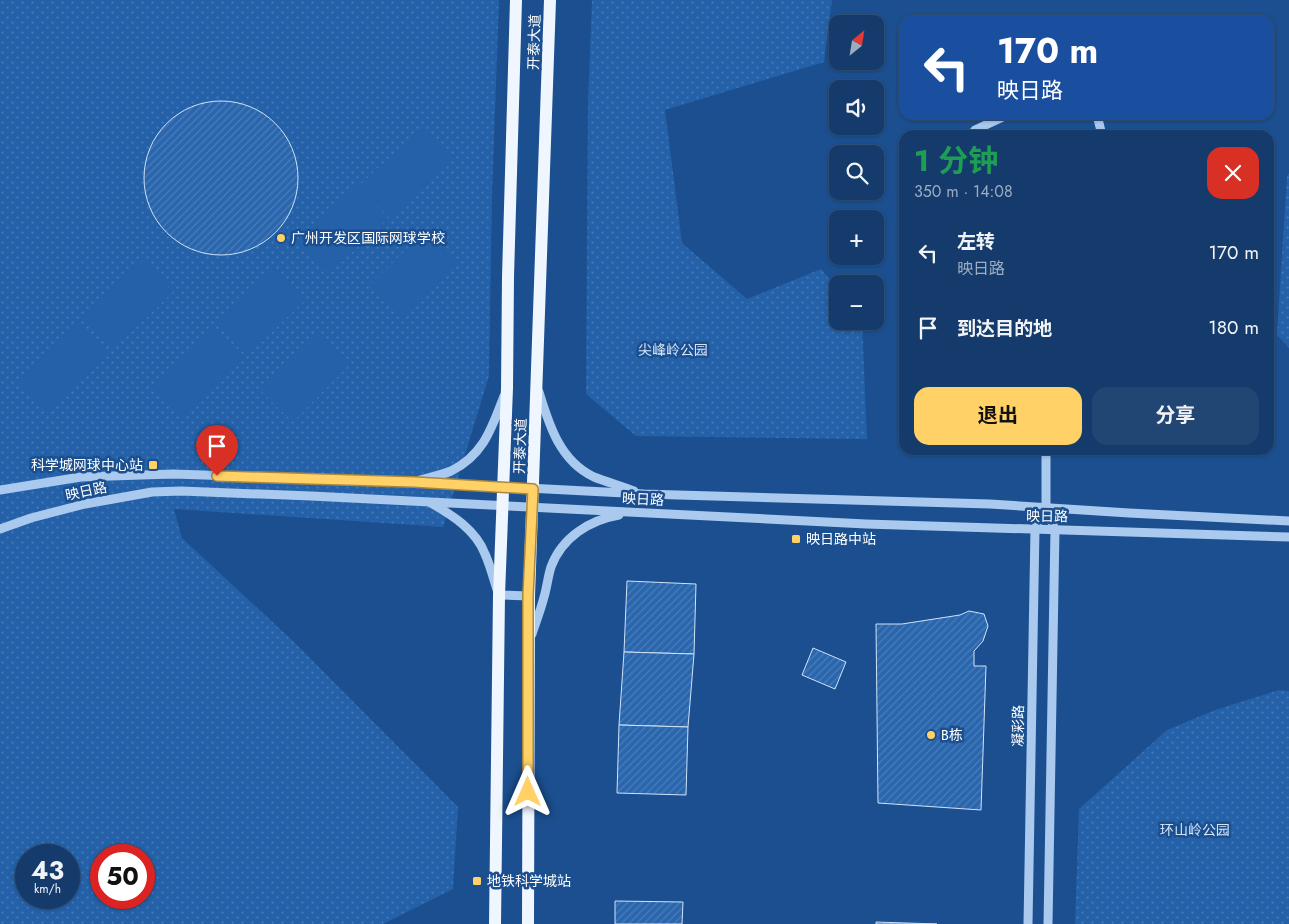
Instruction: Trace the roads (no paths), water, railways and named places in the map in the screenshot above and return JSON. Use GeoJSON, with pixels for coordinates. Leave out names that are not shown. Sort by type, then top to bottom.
{"type":"FeatureCollection","features":[{"type":"Feature","properties":{"kind":"main road","name":"开泰大道"},"geometry":{"type":"LineString","coordinates":[[495,924],[499,595],[507,388],[508,277],[516,0]]}},
{"type":"Feature","properties":{"kind":"main road","name":"开泰大道"},"geometry":{"type":"LineString","coordinates":[[528,924],[528,596],[533,508],[550,0]]}},
{"type":"Feature","properties":{"kind":"street"},"geometry":{"type":"LineString","coordinates":[[975,130],[996,120]]}},
{"type":"Feature","properties":{"kind":"street"},"geometry":{"type":"LineString","coordinates":[[537,386],[551,430],[562,448],[575,462],[594,476],[644,494]]}},
{"type":"Feature","properties":{"kind":"street"},"geometry":{"type":"LineString","coordinates":[[414,482],[451,470],[471,457],[484,443],[507,388]]}},
{"type":"Feature","properties":{"kind":"street"},"geometry":{"type":"LineString","coordinates":[[1046,455],[1046,508],[1055,530],[1048,924]]}},
{"type":"Feature","properties":{"kind":"street","name":"映日路"},"geometry":{"type":"LineString","coordinates":[[0,490],[81,477],[152,474],[414,482],[644,494],[990,504],[1289,521]]}},
{"type":"Feature","properties":{"kind":"street","name":"映日路"},"geometry":{"type":"LineString","coordinates":[[0,529],[85,504],[152,492],[181,492],[429,501],[533,508],[846,523],[1289,537]]}},
{"type":"Feature","properties":{"kind":"street"},"geometry":{"type":"LineString","coordinates":[[429,501],[454,516],[477,540],[485,552],[499,595],[528,596]]}},
{"type":"Feature","properties":{"kind":"street"},"geometry":{"type":"LineString","coordinates":[[1035,529],[1046,508]]}},
{"type":"Feature","properties":{"kind":"street"},"geometry":{"type":"LineString","coordinates":[[529,641],[544,599],[551,567],[557,554],[586,525],[617,515],[634,512]]}},
{"type":"Feature","properties":{"kind":"street","name":"凝彩路"},"geometry":{"type":"LineString","coordinates":[[1028,924],[1035,529]]}},
{"type":"Feature","properties":{"kind":"place","name":"广州开发区国际网球学校"},"geometry":{"type":"Point","coordinates":[281,238]}},
{"type":"Feature","properties":{"kind":"place","name":"科学城网球中心站"},"geometry":{"type":"Point","coordinates":[153,465]}},
{"type":"Feature","properties":{"kind":"place","name":"映日路中站"},"geometry":{"type":"Point","coordinates":[796,539]}},
{"type":"Feature","properties":{"kind":"place","name":"B栋"},"geometry":{"type":"Point","coordinates":[931,735]}},
{"type":"Feature","properties":{"kind":"place","name":"地铁科学城站"},"geometry":{"type":"Point","coordinates":[477,881]}},
{"type":"Feature","properties":{"kind":"park label","name":"尖峰岭公园"},"geometry":{"type":"Point","coordinates":[673,350]}},
{"type":"Feature","properties":{"kind":"park label","name":"环山岭公园"},"geometry":{"type":"Point","coordinates":[1195,830]}}]}
